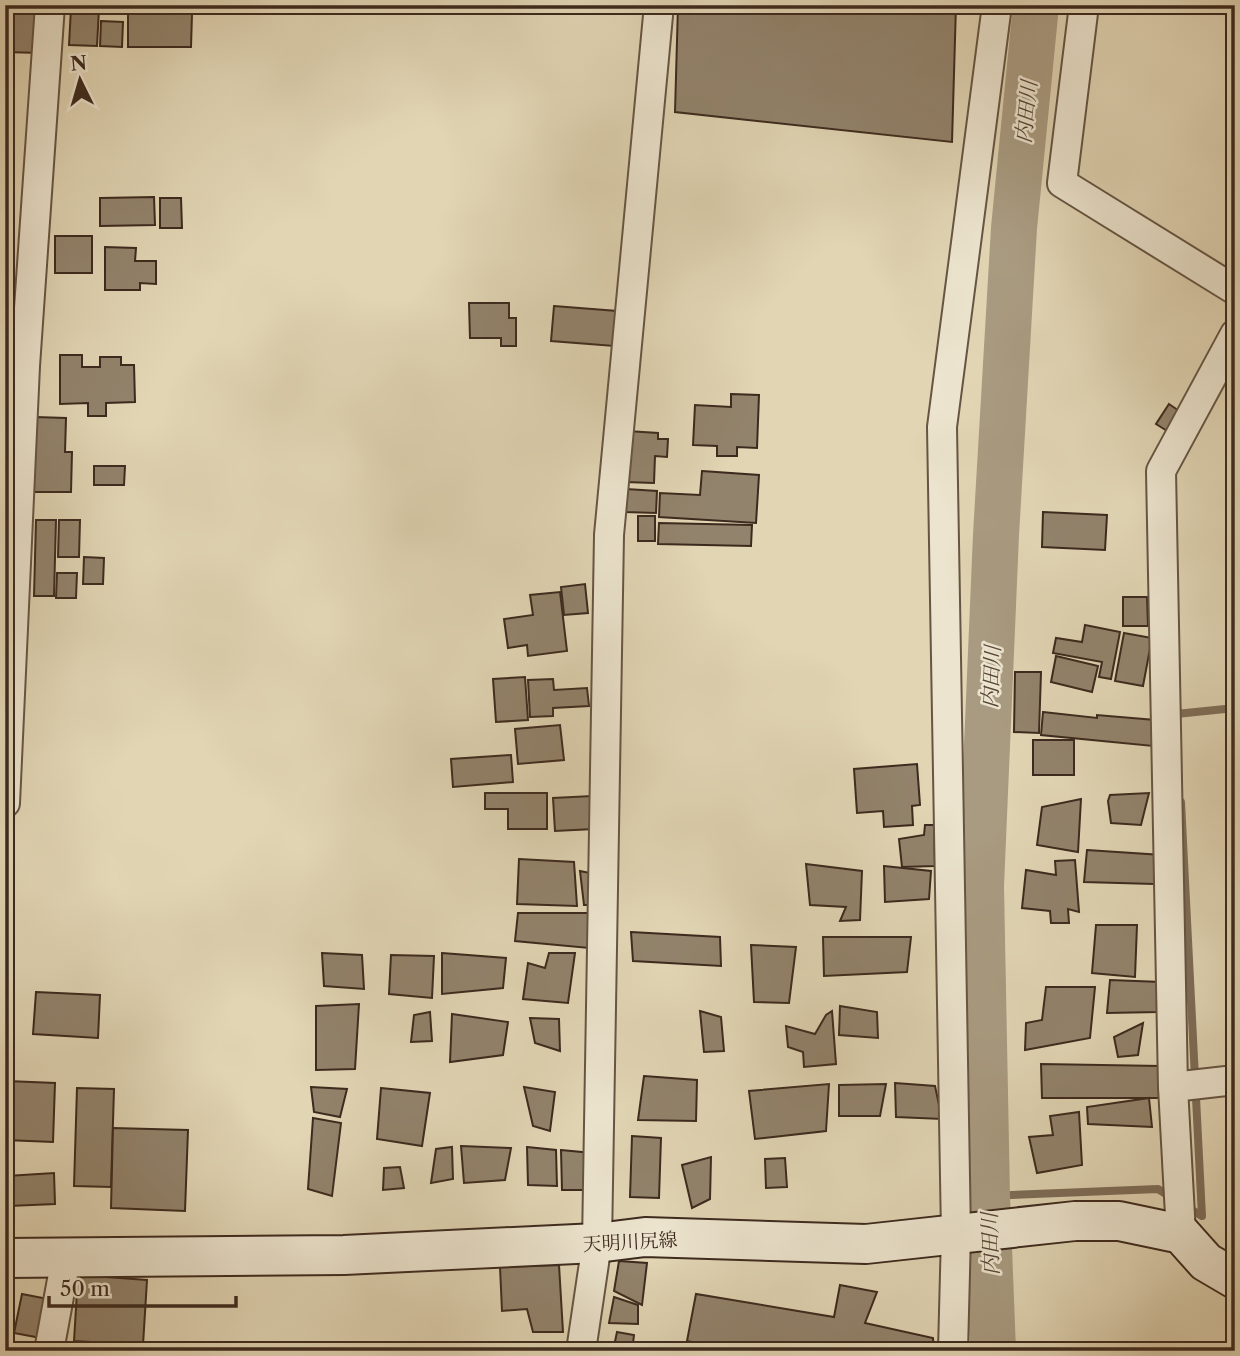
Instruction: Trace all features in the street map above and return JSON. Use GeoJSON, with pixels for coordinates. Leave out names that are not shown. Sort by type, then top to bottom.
{"type":"FeatureCollection","features":[{"type":"Feature","properties":{"kind":"main road","name":"天明川尻線"},"geometry":{"type":"LineString","coordinates":[[5,1258],[344,1255],[597,1243],[645,1237],[866,1244],[1075,1221],[1119,1221],[1181,1234]]}},
{"type":"Feature","properties":{"kind":"main road"},"geometry":{"type":"LineString","coordinates":[[1181,1234],[1206,1262],[1235,1279]]}},
{"type":"Feature","properties":{"kind":"street"},"geometry":{"type":"LineString","coordinates":[[5,803],[25,366],[50,5]]}},
{"type":"Feature","properties":{"kind":"street"},"geometry":{"type":"LineString","coordinates":[[582,1351],[597,1243],[609,535],[659,5]]}},
{"type":"Feature","properties":{"kind":"street"},"geometry":{"type":"LineString","coordinates":[[953,1351],[961,1233],[942,427],[997,5]]}},
{"type":"Feature","properties":{"kind":"street"},"geometry":{"type":"LineString","coordinates":[[1084,5],[1062,183],[1235,290]]}},
{"type":"Feature","properties":{"kind":"street"},"geometry":{"type":"LineString","coordinates":[[1181,1234],[1173,1087],[1161,471],[1235,334]]}},
{"type":"Feature","properties":{"kind":"street"},"geometry":{"type":"LineString","coordinates":[[1173,1087],[1235,1080]]}},
{"type":"Feature","properties":{"kind":"street"},"geometry":{"type":"LineString","coordinates":[[49,1351],[66,1258]]}},
{"type":"Feature","properties":{"kind":"building"},"geometry":{"type":"Polygon","coordinates":[[[678,5],[956,5],[952,142],[675,112],[678,5]]]}},
{"type":"Feature","properties":{"kind":"building"},"geometry":{"type":"Polygon","coordinates":[[[5,6],[43,8],[40,53],[5,52],[5,6]]]}},
{"type":"Feature","properties":{"kind":"building"},"geometry":{"type":"Polygon","coordinates":[[[71,8],[99,9],[97,46],[69,45],[71,8]]]}},
{"type":"Feature","properties":{"kind":"building"},"geometry":{"type":"Polygon","coordinates":[[[128,14],[192,14],[191,47],[128,47],[128,14]]]}},
{"type":"Feature","properties":{"kind":"building"},"geometry":{"type":"Polygon","coordinates":[[[101,21],[123,22],[122,47],[100,46],[101,21]]]}},
{"type":"Feature","properties":{"kind":"building"},"geometry":{"type":"Polygon","coordinates":[[[154,197],[155,225],[100,226],[100,198],[154,197]]]}},
{"type":"Feature","properties":{"kind":"building"},"geometry":{"type":"Polygon","coordinates":[[[160,198],[181,198],[182,228],[160,228],[160,198]]]}},
{"type":"Feature","properties":{"kind":"building"},"geometry":{"type":"Polygon","coordinates":[[[55,236],[92,236],[92,273],[55,273],[55,236]]]}},
{"type":"Feature","properties":{"kind":"building"},"geometry":{"type":"Polygon","coordinates":[[[105,247],[136,248],[135,261],[156,261],[156,284],[140,283],[140,290],[105,290],[105,247]]]}},
{"type":"Feature","properties":{"kind":"building"},"geometry":{"type":"Polygon","coordinates":[[[469,303],[509,303],[509,318],[516,318],[516,346],[501,346],[501,338],[470,338],[469,303]]]}},
{"type":"Feature","properties":{"kind":"building"},"geometry":{"type":"Polygon","coordinates":[[[554,306],[617,311],[614,346],[551,341],[554,306]]]}},
{"type":"Feature","properties":{"kind":"building"},"geometry":{"type":"Polygon","coordinates":[[[60,355],[82,355],[82,367],[100,367],[100,357],[121,357],[121,365],[134,365],[135,402],[106,403],[106,416],[88,416],[88,403],[60,404],[60,355]]]}},
{"type":"Feature","properties":{"kind":"building"},"geometry":{"type":"Polygon","coordinates":[[[731,394],[759,395],[757,448],[737,447],[737,456],[717,456],[717,446],[693,445],[695,405],[731,407],[731,394]]]}},
{"type":"Feature","properties":{"kind":"building"},"geometry":{"type":"Polygon","coordinates":[[[1169,404],[1185,415],[1172,434],[1156,424],[1169,404]]]}},
{"type":"Feature","properties":{"kind":"building"},"geometry":{"type":"Polygon","coordinates":[[[35,417],[66,418],[65,452],[72,452],[71,492],[33,492],[35,417]]]}},
{"type":"Feature","properties":{"kind":"building"},"geometry":{"type":"Polygon","coordinates":[[[627,431],[658,433],[658,439],[668,439],[667,457],[655,456],[654,483],[625,482],[627,431]]]}},
{"type":"Feature","properties":{"kind":"building"},"geometry":{"type":"Polygon","coordinates":[[[94,466],[125,466],[124,485],[94,485],[94,466]]]}},
{"type":"Feature","properties":{"kind":"building"},"geometry":{"type":"Polygon","coordinates":[[[702,471],[759,475],[756,523],[659,517],[660,493],[700,495],[702,471]]]}},
{"type":"Feature","properties":{"kind":"building"},"geometry":{"type":"Polygon","coordinates":[[[626,489],[657,491],[656,513],[625,512],[626,489]]]}},
{"type":"Feature","properties":{"kind":"building"},"geometry":{"type":"Polygon","coordinates":[[[1043,512],[1107,515],[1105,550],[1042,547],[1043,512]]]}},
{"type":"Feature","properties":{"kind":"building"},"geometry":{"type":"Polygon","coordinates":[[[638,516],[655,516],[655,541],[638,541],[638,516]]]}},
{"type":"Feature","properties":{"kind":"building"},"geometry":{"type":"Polygon","coordinates":[[[36,520],[56,520],[54,596],[34,596],[36,520]]]}},
{"type":"Feature","properties":{"kind":"building"},"geometry":{"type":"Polygon","coordinates":[[[59,520],[80,520],[79,557],[58,557],[59,520]]]}},
{"type":"Feature","properties":{"kind":"building"},"geometry":{"type":"Polygon","coordinates":[[[659,523],[752,525],[751,546],[658,544],[659,523]]]}},
{"type":"Feature","properties":{"kind":"building"},"geometry":{"type":"Polygon","coordinates":[[[84,557],[104,558],[103,584],[83,584],[84,557]]]}},
{"type":"Feature","properties":{"kind":"building"},"geometry":{"type":"Polygon","coordinates":[[[57,573],[77,573],[76,598],[56,598],[57,573]]]}},
{"type":"Feature","properties":{"kind":"building"},"geometry":{"type":"Polygon","coordinates":[[[585,584],[588,613],[564,615],[561,587],[585,584]]]}},
{"type":"Feature","properties":{"kind":"building"},"geometry":{"type":"Polygon","coordinates":[[[560,592],[567,651],[528,656],[527,645],[508,648],[504,619],[533,615],[530,595],[560,592]]]}},
{"type":"Feature","properties":{"kind":"building"},"geometry":{"type":"Polygon","coordinates":[[[1123,597],[1147,597],[1148,626],[1123,626],[1123,597]]]}},
{"type":"Feature","properties":{"kind":"building"},"geometry":{"type":"Polygon","coordinates":[[[1085,625],[1120,632],[1111,679],[1099,677],[1102,662],[1053,653],[1056,638],[1082,642],[1085,625]]]}},
{"type":"Feature","properties":{"kind":"building"},"geometry":{"type":"Polygon","coordinates":[[[1124,633],[1152,638],[1143,686],[1115,681],[1124,633]]]}},
{"type":"Feature","properties":{"kind":"building"},"geometry":{"type":"Polygon","coordinates":[[[1056,656],[1098,666],[1092,692],[1051,682],[1056,656]]]}},
{"type":"Feature","properties":{"kind":"building"},"geometry":{"type":"Polygon","coordinates":[[[1015,672],[1041,672],[1039,733],[1014,732],[1015,672]]]}},
{"type":"Feature","properties":{"kind":"building"},"geometry":{"type":"Polygon","coordinates":[[[525,677],[528,720],[496,722],[493,679],[525,677]]]}},
{"type":"Feature","properties":{"kind":"building"},"geometry":{"type":"Polygon","coordinates":[[[553,679],[554,690],[587,688],[589,706],[553,708],[553,716],[530,717],[528,680],[553,679]]]}},
{"type":"Feature","properties":{"kind":"building"},"geometry":{"type":"Polygon","coordinates":[[[1043,712],[1097,718],[1097,715],[1155,720],[1153,746],[1041,735],[1043,712]]]}},
{"type":"Feature","properties":{"kind":"building"},"geometry":{"type":"Polygon","coordinates":[[[560,725],[564,760],[518,764],[515,729],[560,725]]]}},
{"type":"Feature","properties":{"kind":"building"},"geometry":{"type":"Polygon","coordinates":[[[1033,740],[1074,740],[1074,775],[1033,775],[1033,740]]]}},
{"type":"Feature","properties":{"kind":"building"},"geometry":{"type":"Polygon","coordinates":[[[511,755],[513,782],[453,787],[451,759],[511,755]]]}},
{"type":"Feature","properties":{"kind":"building"},"geometry":{"type":"Polygon","coordinates":[[[917,764],[920,805],[912,806],[913,825],[884,827],[883,811],[857,813],[854,769],[917,764]]]}},
{"type":"Feature","properties":{"kind":"building"},"geometry":{"type":"Polygon","coordinates":[[[485,793],[547,793],[547,829],[508,829],[508,809],[485,809],[485,793]]]}},
{"type":"Feature","properties":{"kind":"building"},"geometry":{"type":"Polygon","coordinates":[[[1149,793],[1141,825],[1111,823],[1108,801],[1110,795],[1149,793]]]}},
{"type":"Feature","properties":{"kind":"building"},"geometry":{"type":"Polygon","coordinates":[[[592,796],[594,829],[555,831],[553,798],[592,796]]]}},
{"type":"Feature","properties":{"kind":"building"},"geometry":{"type":"Polygon","coordinates":[[[1081,799],[1078,852],[1037,845],[1042,807],[1081,799]]]}},
{"type":"Feature","properties":{"kind":"building"},"geometry":{"type":"Polygon","coordinates":[[[925,825],[934,825],[935,866],[902,867],[899,839],[924,835],[925,825]]]}},
{"type":"Feature","properties":{"kind":"building"},"geometry":{"type":"Polygon","coordinates":[[[1087,850],[1162,855],[1154,884],[1084,882],[1087,850]]]}},
{"type":"Feature","properties":{"kind":"building"},"geometry":{"type":"Polygon","coordinates":[[[519,859],[574,862],[577,906],[517,904],[519,859]]]}},
{"type":"Feature","properties":{"kind":"building"},"geometry":{"type":"Polygon","coordinates":[[[1075,860],[1079,912],[1068,909],[1069,923],[1051,923],[1050,911],[1022,908],[1026,870],[1056,875],[1055,861],[1075,860]]]}},
{"type":"Feature","properties":{"kind":"building"},"geometry":{"type":"Polygon","coordinates":[[[806,864],[862,871],[860,920],[840,921],[846,907],[810,905],[806,864]]]}},
{"type":"Feature","properties":{"kind":"building"},"geometry":{"type":"Polygon","coordinates":[[[884,866],[931,871],[929,899],[885,902],[884,866]]]}},
{"type":"Feature","properties":{"kind":"building"},"geometry":{"type":"Polygon","coordinates":[[[580,871],[595,874],[594,905],[584,905],[580,871]]]}},
{"type":"Feature","properties":{"kind":"building"},"geometry":{"type":"Polygon","coordinates":[[[518,913],[592,913],[589,948],[515,941],[518,913]]]}},
{"type":"Feature","properties":{"kind":"building"},"geometry":{"type":"Polygon","coordinates":[[[1096,925],[1137,925],[1135,977],[1092,973],[1096,925]]]}},
{"type":"Feature","properties":{"kind":"building"},"geometry":{"type":"Polygon","coordinates":[[[631,932],[720,937],[721,966],[633,961],[631,932]]]}},
{"type":"Feature","properties":{"kind":"building"},"geometry":{"type":"Polygon","coordinates":[[[823,937],[911,937],[907,972],[824,976],[823,937]]]}},
{"type":"Feature","properties":{"kind":"building"},"geometry":{"type":"Polygon","coordinates":[[[751,945],[796,947],[789,1003],[754,1002],[751,945]]]}},
{"type":"Feature","properties":{"kind":"building"},"geometry":{"type":"Polygon","coordinates":[[[322,953],[362,955],[364,989],[324,986],[322,953]]]}},
{"type":"Feature","properties":{"kind":"building"},"geometry":{"type":"Polygon","coordinates":[[[442,953],[506,958],[503,988],[442,994],[442,953]]]}},
{"type":"Feature","properties":{"kind":"building"},"geometry":{"type":"Polygon","coordinates":[[[549,953],[575,953],[568,1003],[523,999],[528,963],[545,968],[549,953]]]}},
{"type":"Feature","properties":{"kind":"building"},"geometry":{"type":"Polygon","coordinates":[[[391,955],[434,956],[432,998],[389,994],[391,955]]]}},
{"type":"Feature","properties":{"kind":"building"},"geometry":{"type":"Polygon","coordinates":[[[1110,980],[1161,982],[1158,1012],[1107,1013],[1110,980]]]}},
{"type":"Feature","properties":{"kind":"building"},"geometry":{"type":"Polygon","coordinates":[[[1046,987],[1095,987],[1090,1038],[1025,1050],[1026,1023],[1042,1020],[1046,987]]]}},
{"type":"Feature","properties":{"kind":"building"},"geometry":{"type":"Polygon","coordinates":[[[36,992],[100,995],[98,1038],[33,1034],[36,992]]]}},
{"type":"Feature","properties":{"kind":"building"},"geometry":{"type":"Polygon","coordinates":[[[359,1004],[355,1069],[316,1070],[316,1006],[359,1004]]]}},
{"type":"Feature","properties":{"kind":"building"},"geometry":{"type":"Polygon","coordinates":[[[840,1006],[877,1012],[878,1038],[839,1035],[840,1006]]]}},
{"type":"Feature","properties":{"kind":"building"},"geometry":{"type":"Polygon","coordinates":[[[700,1011],[721,1017],[724,1051],[704,1052],[700,1011]]]}},
{"type":"Feature","properties":{"kind":"building"},"geometry":{"type":"Polygon","coordinates":[[[832,1011],[836,1064],[804,1067],[803,1052],[788,1047],[786,1026],[815,1034],[826,1015],[832,1011]]]}},
{"type":"Feature","properties":{"kind":"building"},"geometry":{"type":"Polygon","coordinates":[[[430,1012],[432,1041],[411,1042],[414,1015],[430,1012]]]}},
{"type":"Feature","properties":{"kind":"building"},"geometry":{"type":"Polygon","coordinates":[[[452,1014],[508,1022],[503,1055],[450,1062],[452,1014]]]}},
{"type":"Feature","properties":{"kind":"building"},"geometry":{"type":"Polygon","coordinates":[[[530,1018],[559,1019],[560,1051],[535,1043],[530,1018]]]}},
{"type":"Feature","properties":{"kind":"building"},"geometry":{"type":"Polygon","coordinates":[[[1143,1023],[1138,1055],[1118,1057],[1114,1037],[1143,1023]]]}},
{"type":"Feature","properties":{"kind":"building"},"geometry":{"type":"Polygon","coordinates":[[[1041,1064],[1161,1066],[1164,1098],[1042,1098],[1041,1064]]]}},
{"type":"Feature","properties":{"kind":"building"},"geometry":{"type":"Polygon","coordinates":[[[644,1076],[697,1080],[696,1121],[638,1120],[644,1076]]]}},
{"type":"Feature","properties":{"kind":"building"},"geometry":{"type":"Polygon","coordinates":[[[7,1081],[55,1083],[53,1142],[5,1140],[7,1081]]]}},
{"type":"Feature","properties":{"kind":"building"},"geometry":{"type":"Polygon","coordinates":[[[895,1083],[935,1086],[942,1119],[896,1117],[895,1083]]]}},
{"type":"Feature","properties":{"kind":"building"},"geometry":{"type":"Polygon","coordinates":[[[829,1084],[826,1131],[755,1139],[749,1091],[829,1084]]]}},
{"type":"Feature","properties":{"kind":"building"},"geometry":{"type":"Polygon","coordinates":[[[886,1084],[880,1116],[839,1116],[839,1085],[886,1084]]]}},
{"type":"Feature","properties":{"kind":"building"},"geometry":{"type":"Polygon","coordinates":[[[311,1087],[347,1089],[340,1117],[314,1112],[311,1087]]]}},
{"type":"Feature","properties":{"kind":"building"},"geometry":{"type":"Polygon","coordinates":[[[524,1087],[555,1092],[550,1131],[533,1126],[524,1087]]]}},
{"type":"Feature","properties":{"kind":"building"},"geometry":{"type":"Polygon","coordinates":[[[77,1088],[114,1089],[111,1187],[74,1186],[77,1088]]]}},
{"type":"Feature","properties":{"kind":"building"},"geometry":{"type":"Polygon","coordinates":[[[381,1088],[430,1093],[422,1146],[377,1139],[381,1088]]]}},
{"type":"Feature","properties":{"kind":"building"},"geometry":{"type":"Polygon","coordinates":[[[1149,1098],[1152,1127],[1088,1124],[1087,1107],[1149,1098]]]}},
{"type":"Feature","properties":{"kind":"building"},"geometry":{"type":"Polygon","coordinates":[[[1079,1112],[1082,1165],[1037,1173],[1029,1137],[1053,1135],[1050,1116],[1079,1112]]]}},
{"type":"Feature","properties":{"kind":"building"},"geometry":{"type":"Polygon","coordinates":[[[313,1118],[341,1123],[332,1196],[308,1189],[313,1118]]]}},
{"type":"Feature","properties":{"kind":"building"},"geometry":{"type":"Polygon","coordinates":[[[113,1128],[188,1130],[185,1211],[111,1208],[113,1128]]]}},
{"type":"Feature","properties":{"kind":"building"},"geometry":{"type":"Polygon","coordinates":[[[632,1136],[661,1138],[659,1198],[630,1197],[632,1136]]]}},
{"type":"Feature","properties":{"kind":"building"},"geometry":{"type":"Polygon","coordinates":[[[461,1146],[511,1148],[505,1180],[464,1183],[461,1146]]]}},
{"type":"Feature","properties":{"kind":"building"},"geometry":{"type":"Polygon","coordinates":[[[452,1147],[453,1179],[431,1183],[436,1149],[452,1147]]]}},
{"type":"Feature","properties":{"kind":"building"},"geometry":{"type":"Polygon","coordinates":[[[527,1147],[556,1150],[557,1186],[528,1185],[527,1147]]]}},
{"type":"Feature","properties":{"kind":"building"},"geometry":{"type":"Polygon","coordinates":[[[561,1150],[592,1153],[587,1190],[562,1190],[561,1150]]]}},
{"type":"Feature","properties":{"kind":"building"},"geometry":{"type":"Polygon","coordinates":[[[711,1157],[710,1199],[692,1208],[682,1165],[711,1157]]]}},
{"type":"Feature","properties":{"kind":"building"},"geometry":{"type":"Polygon","coordinates":[[[785,1158],[787,1187],[766,1188],[765,1159],[785,1158]]]}},
{"type":"Feature","properties":{"kind":"building"},"geometry":{"type":"Polygon","coordinates":[[[400,1167],[404,1188],[383,1190],[384,1168],[400,1167]]]}},
{"type":"Feature","properties":{"kind":"building"},"geometry":{"type":"Polygon","coordinates":[[[54,1173],[55,1204],[9,1206],[7,1176],[54,1173]]]}},
{"type":"Feature","properties":{"kind":"building"},"geometry":{"type":"Polygon","coordinates":[[[619,1261],[647,1263],[642,1305],[614,1291],[619,1261]]]}},
{"type":"Feature","properties":{"kind":"building"},"geometry":{"type":"Polygon","coordinates":[[[559,1265],[563,1332],[533,1332],[527,1309],[502,1311],[500,1267],[559,1265]]]}},
{"type":"Feature","properties":{"kind":"building"},"geometry":{"type":"Polygon","coordinates":[[[78,1275],[147,1280],[143,1345],[74,1341],[78,1275]]]}},
{"type":"Feature","properties":{"kind":"building"},"geometry":{"type":"Polygon","coordinates":[[[840,1285],[877,1292],[865,1323],[933,1338],[934,1351],[735,1351],[687,1341],[696,1294],[834,1317],[840,1285]]]}},
{"type":"Feature","properties":{"kind":"building"},"geometry":{"type":"Polygon","coordinates":[[[22,1294],[48,1299],[41,1338],[14,1333],[22,1294]]]}},
{"type":"Feature","properties":{"kind":"building"},"geometry":{"type":"Polygon","coordinates":[[[614,1297],[638,1305],[638,1324],[609,1323],[614,1297]]]}},
{"type":"Feature","properties":{"kind":"building"},"geometry":{"type":"Polygon","coordinates":[[[617,1332],[634,1335],[632,1351],[613,1351],[617,1332]]]}},
{"type":"Feature","properties":{"kind":"building"},"geometry":{"type":"Polygon","coordinates":[[[650,1344],[678,1351],[649,1351],[650,1344]]]}},
{"type":"Feature","properties":{"kind":"waterway","name":"内田川"},"geometry":{"type":"LineString","coordinates":[[993,1351],[981,886],[996,535],[1014,228],[1036,5]]}},
{"type":"Feature","properties":{"kind":"waterway"},"geometry":{"type":"LineString","coordinates":[[1177,719],[1176,714],[1235,708]]}},
{"type":"Feature","properties":{"kind":"waterway"},"geometry":{"type":"LineString","coordinates":[[1181,802],[1202,1216],[1185,1206]]}},
{"type":"Feature","properties":{"kind":"waterway"},"geometry":{"type":"LineString","coordinates":[[987,1196],[1158,1189],[1174,1199]]}}]}
